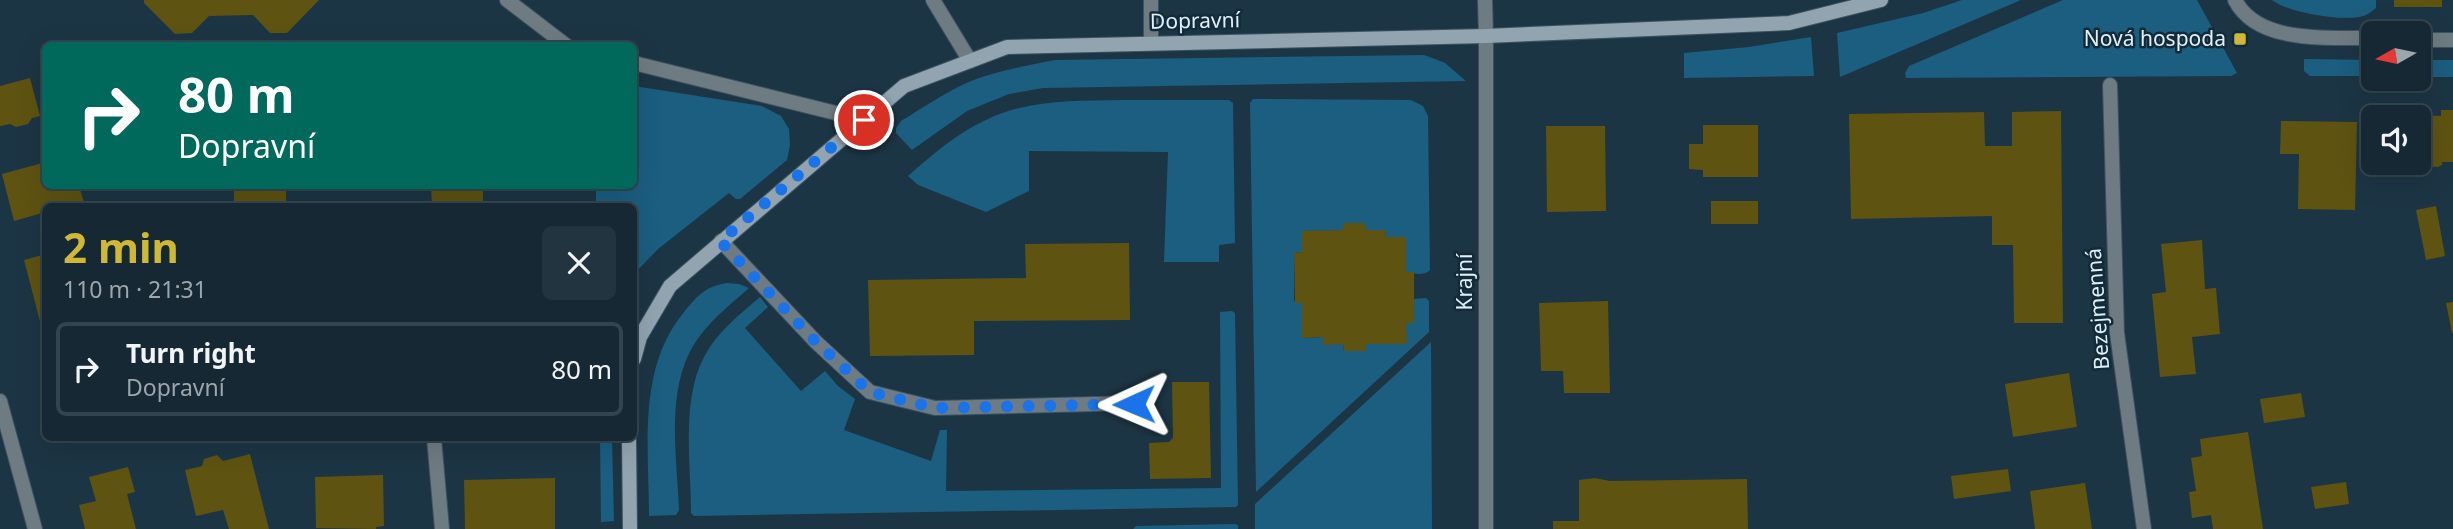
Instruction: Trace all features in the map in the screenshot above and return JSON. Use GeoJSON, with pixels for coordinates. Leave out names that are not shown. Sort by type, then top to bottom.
{"type":"FeatureCollection","features":[{"type":"Feature","properties":{"kind":"street"},"geometry":{"type":"LineString","coordinates":[[507,0],[562,42]]}},
{"type":"Feature","properties":{"kind":"street"},"geometry":{"type":"LineString","coordinates":[[933,0],[970,61]]}},
{"type":"Feature","properties":{"kind":"street"},"geometry":{"type":"LineString","coordinates":[[1151,0],[1151,43]]}},
{"type":"Feature","properties":{"kind":"street","name":"Krajní"},"geometry":{"type":"LineString","coordinates":[[1485,0],[1486,529]]}},
{"type":"Feature","properties":{"kind":"street","name":"Dopravní"},"geometry":{"type":"LineString","coordinates":[[637,348],[640,337],[670,286],[904,86],[1007,47],[1486,36],[1789,23],[1881,0]]}},
{"type":"Feature","properties":{"kind":"street"},"geometry":{"type":"LineString","coordinates":[[2235,0],[2255,23],[2288,35],[2361,38]]}},
{"type":"Feature","properties":{"kind":"street"},"geometry":{"type":"LineString","coordinates":[[2431,40],[2453,40]]}},
{"type":"Feature","properties":{"kind":"street"},"geometry":{"type":"LineString","coordinates":[[637,65],[864,120]]}},
{"type":"Feature","properties":{"kind":"street","name":"Bezejmenná"},"geometry":{"type":"LineString","coordinates":[[2110,85],[2117,332],[2144,529]]}},
{"type":"Feature","properties":{"kind":"street"},"geometry":{"type":"LineString","coordinates":[[720,241],[816,342],[870,392],[935,408],[1134,404]]}},
{"type":"Feature","properties":{"kind":"street"},"geometry":{"type":"LineString","coordinates":[[0,401],[35,529]]}},
{"type":"Feature","properties":{"kind":"street"},"geometry":{"type":"LineString","coordinates":[[434,441],[442,529]]}},
{"type":"Feature","properties":{"kind":"street"},"geometry":{"type":"LineString","coordinates":[[629,441],[630,529]]}},
{"type":"Feature","properties":{"kind":"shaded area"},"geometry":{"type":"Polygon","coordinates":[[[1962,0],[2021,0],[1840,77],[1837,33],[1923,13],[1962,0]]]}},
{"type":"Feature","properties":{"kind":"shaded area"},"geometry":{"type":"Polygon","coordinates":[[[2063,0],[2197,0],[2237,73],[2231,76],[1906,78],[1905,73],[1909,66],[2063,0]]]}},
{"type":"Feature","properties":{"kind":"shaded area"},"geometry":{"type":"Polygon","coordinates":[[[2272,0],[2376,0],[2376,8],[2357,17],[2332,17],[2304,13],[2272,0]]]}},
{"type":"Feature","properties":{"kind":"shaded area"},"geometry":{"type":"Polygon","coordinates":[[[1811,37],[1814,76],[1684,78],[1684,53],[1749,47],[1811,37]]]}},
{"type":"Feature","properties":{"kind":"shaded area"},"geometry":{"type":"Polygon","coordinates":[[[1424,55],[1445,63],[1466,81],[1043,88],[1009,94],[967,111],[912,150],[896,133],[901,121],[969,82],[1007,70],[1055,60],[1424,55]]]}},
{"type":"Feature","properties":{"kind":"shaded area"},"geometry":{"type":"Polygon","coordinates":[[[2304,59],[2361,60],[2361,76],[2310,76],[2304,71],[2304,59]]]}},
{"type":"Feature","properties":{"kind":"shaded area"},"geometry":{"type":"Polygon","coordinates":[[[2431,60],[2453,60],[2453,77],[2431,77],[2431,60]]]}},
{"type":"Feature","properties":{"kind":"shaded area"},"geometry":{"type":"Polygon","coordinates":[[[637,86],[762,106],[781,116],[789,129],[787,160],[740,199],[729,193],[658,249],[637,271],[637,203],[596,203],[596,189],[637,189],[637,86]]]}},
{"type":"Feature","properties":{"kind":"shaded area"},"geometry":{"type":"Polygon","coordinates":[[[1253,99],[1411,100],[1423,106],[1428,116],[1430,270],[1422,274],[1406,272],[1406,238],[1386,237],[1385,230],[1302,231],[1302,252],[1294,253],[1294,301],[1302,303],[1303,338],[1323,337],[1323,344],[1343,344],[1344,351],[1366,351],[1366,344],[1406,344],[1406,323],[1414,322],[1414,299],[1426,298],[1429,301],[1429,332],[1256,492],[1250,103],[1253,99]]]}},
{"type":"Feature","properties":{"kind":"shaded area"},"geometry":{"type":"Polygon","coordinates":[[[1229,100],[1233,103],[1235,243],[1219,245],[1219,262],[1164,262],[1168,152],[1029,151],[1029,191],[986,212],[918,185],[908,176],[965,131],[1019,108],[1070,101],[1229,100]]]}},
{"type":"Feature","properties":{"kind":"shaded area"},"geometry":{"type":"Polygon","coordinates":[[[727,283],[749,288],[716,317],[699,337],[681,376],[675,420],[679,510],[676,515],[649,516],[649,410],[652,383],[659,358],[669,334],[693,301],[708,289],[727,283]]]}},
{"type":"Feature","properties":{"kind":"shaded area"},"geometry":{"type":"Polygon","coordinates":[[[760,297],[768,307],[745,328],[801,391],[825,371],[855,399],[844,430],[931,461],[940,430],[947,430],[946,491],[1221,488],[1220,312],[1232,311],[1235,313],[1238,505],[694,516],[691,513],[689,433],[692,393],[697,374],[715,340],[760,297]]]}},
{"type":"Feature","properties":{"kind":"shaded area"},"geometry":{"type":"Polygon","coordinates":[[[1431,342],[1432,529],[1255,529],[1255,504],[1431,342]]]}},
{"type":"Feature","properties":{"kind":"shaded area"},"geometry":{"type":"Polygon","coordinates":[[[600,441],[612,441],[614,521],[601,522],[600,441]]]}},
{"type":"Feature","properties":{"kind":"shaded area"},"geometry":{"type":"Polygon","coordinates":[[[1235,524],[1238,529],[1133,529],[1136,526],[1235,524]]]}},
{"type":"Feature","properties":{"kind":"building"},"geometry":{"type":"Polygon","coordinates":[[[144,0],[319,0],[287,33],[270,33],[253,15],[209,16],[192,33],[175,34],[144,0]]]}},
{"type":"Feature","properties":{"kind":"building"},"geometry":{"type":"Polygon","coordinates":[[[2394,0],[2442,0],[2442,7],[2394,7],[2394,0]]]}},
{"type":"Feature","properties":{"kind":"building"},"geometry":{"type":"Polygon","coordinates":[[[30,78],[40,116],[32,118],[28,124],[16,127],[10,124],[0,126],[0,86],[30,78]]]}},
{"type":"Feature","properties":{"kind":"building"},"geometry":{"type":"Polygon","coordinates":[[[2441,110],[2453,110],[2453,162],[2442,162],[2438,167],[2431,166],[2431,116],[2441,116],[2441,110]]]}},
{"type":"Feature","properties":{"kind":"building"},"geometry":{"type":"Polygon","coordinates":[[[2061,111],[2063,323],[2014,323],[2013,245],[1992,245],[1992,216],[1851,219],[1849,114],[1984,112],[1985,146],[2012,146],[2012,112],[2061,111]]]}},
{"type":"Feature","properties":{"kind":"building"},"geometry":{"type":"Polygon","coordinates":[[[2281,121],[2357,122],[2355,210],[2298,209],[2299,154],[2280,154],[2281,121]]]}},
{"type":"Feature","properties":{"kind":"building"},"geometry":{"type":"Polygon","coordinates":[[[1703,125],[1758,125],[1758,177],[1703,177],[1703,170],[1689,169],[1689,144],[1703,144],[1703,125]]]}},
{"type":"Feature","properties":{"kind":"building"},"geometry":{"type":"Polygon","coordinates":[[[1546,126],[1605,126],[1606,211],[1547,212],[1546,126]]]}},
{"type":"Feature","properties":{"kind":"building"},"geometry":{"type":"Polygon","coordinates":[[[42,163],[42,189],[80,189],[84,202],[42,203],[42,213],[14,221],[2,174],[42,163]]]}},
{"type":"Feature","properties":{"kind":"building"},"geometry":{"type":"Polygon","coordinates":[[[234,189],[286,189],[286,203],[234,203],[234,189]]]}},
{"type":"Feature","properties":{"kind":"building"},"geometry":{"type":"Polygon","coordinates":[[[431,189],[483,189],[483,203],[432,203],[431,189]]]}},
{"type":"Feature","properties":{"kind":"building"},"geometry":{"type":"Polygon","coordinates":[[[1711,201],[1758,201],[1758,224],[1711,224],[1711,201]]]}},
{"type":"Feature","properties":{"kind":"building"},"geometry":{"type":"Polygon","coordinates":[[[2436,206],[2445,256],[2426,260],[2416,210],[2436,206]]]}},
{"type":"Feature","properties":{"kind":"building"},"geometry":{"type":"Polygon","coordinates":[[[1343,223],[1365,223],[1366,230],[1385,230],[1386,237],[1406,237],[1406,272],[1414,272],[1414,323],[1406,323],[1407,344],[1366,344],[1366,351],[1344,351],[1343,344],[1323,345],[1323,337],[1302,338],[1302,303],[1295,303],[1294,253],[1302,252],[1302,231],[1343,230],[1343,223]]]}},
{"type":"Feature","properties":{"kind":"building"},"geometry":{"type":"Polygon","coordinates":[[[2202,240],[2205,289],[2216,288],[2220,334],[2192,337],[2196,374],[2160,377],[2152,294],[2166,292],[2161,244],[2202,240]]]}},
{"type":"Feature","properties":{"kind":"building"},"geometry":{"type":"Polygon","coordinates":[[[1129,243],[1130,320],[974,321],[974,355],[870,356],[868,280],[1026,278],[1025,244],[1129,243]]]}},
{"type":"Feature","properties":{"kind":"building"},"geometry":{"type":"Polygon","coordinates":[[[42,255],[42,329],[24,260],[42,255]]]}},
{"type":"Feature","properties":{"kind":"building"},"geometry":{"type":"Polygon","coordinates":[[[1608,301],[1610,393],[1564,393],[1563,371],[1541,371],[1539,303],[1608,301]]]}},
{"type":"Feature","properties":{"kind":"building"},"geometry":{"type":"Polygon","coordinates":[[[2453,302],[2453,333],[2452,333],[2446,303],[2453,302]]]}},
{"type":"Feature","properties":{"kind":"building"},"geometry":{"type":"Polygon","coordinates":[[[2069,373],[2077,427],[2013,437],[2005,384],[2069,373]]]}},
{"type":"Feature","properties":{"kind":"building"},"geometry":{"type":"Polygon","coordinates":[[[1172,382],[1209,382],[1211,478],[1150,479],[1149,443],[1169,442],[1173,438],[1172,382]]]}},
{"type":"Feature","properties":{"kind":"building"},"geometry":{"type":"Polygon","coordinates":[[[2301,393],[2305,417],[2264,423],[2260,399],[2301,393]]]}},
{"type":"Feature","properties":{"kind":"building"},"geometry":{"type":"Polygon","coordinates":[[[2248,432],[2263,529],[2213,529],[2211,515],[2192,518],[2189,492],[2196,491],[2191,458],[2202,456],[2200,439],[2248,432]]]}},
{"type":"Feature","properties":{"kind":"building"},"geometry":{"type":"Polygon","coordinates":[[[250,454],[269,529],[229,529],[223,510],[196,516],[185,470],[202,466],[204,459],[217,455],[223,461],[250,454]]]}},
{"type":"Feature","properties":{"kind":"building"},"geometry":{"type":"Polygon","coordinates":[[[128,467],[135,492],[127,494],[136,529],[85,529],[79,505],[96,501],[89,477],[128,467]]]}},
{"type":"Feature","properties":{"kind":"building"},"geometry":{"type":"Polygon","coordinates":[[[2008,469],[2011,491],[1954,499],[1951,476],[2008,469]]]}},
{"type":"Feature","properties":{"kind":"building"},"geometry":{"type":"Polygon","coordinates":[[[383,475],[384,526],[376,529],[316,528],[315,477],[383,475]]]}},
{"type":"Feature","properties":{"kind":"building"},"geometry":{"type":"Polygon","coordinates":[[[555,478],[555,529],[465,529],[464,480],[555,478]]]}},
{"type":"Feature","properties":{"kind":"building"},"geometry":{"type":"Polygon","coordinates":[[[1595,478],[1610,481],[1747,479],[1748,529],[1553,529],[1553,521],[1579,521],[1579,480],[1595,478]]]}},
{"type":"Feature","properties":{"kind":"building"},"geometry":{"type":"Polygon","coordinates":[[[2346,482],[2349,504],[2315,509],[2311,487],[2346,482]]]}},
{"type":"Feature","properties":{"kind":"building"},"geometry":{"type":"Polygon","coordinates":[[[2085,483],[2092,529],[2035,529],[2030,491],[2085,483]]]}},
{"type":"Feature","properties":{"kind":"place","name":"Nová hospoda"},"geometry":{"type":"Point","coordinates":[2240,39]}},
{"type":"Feature","properties":{"kind":"route"},"geometry":{"type":"LineString","coordinates":[[864,120],[720,241],[816,342],[870,392],[935,408],[1134,404]]}}]}
